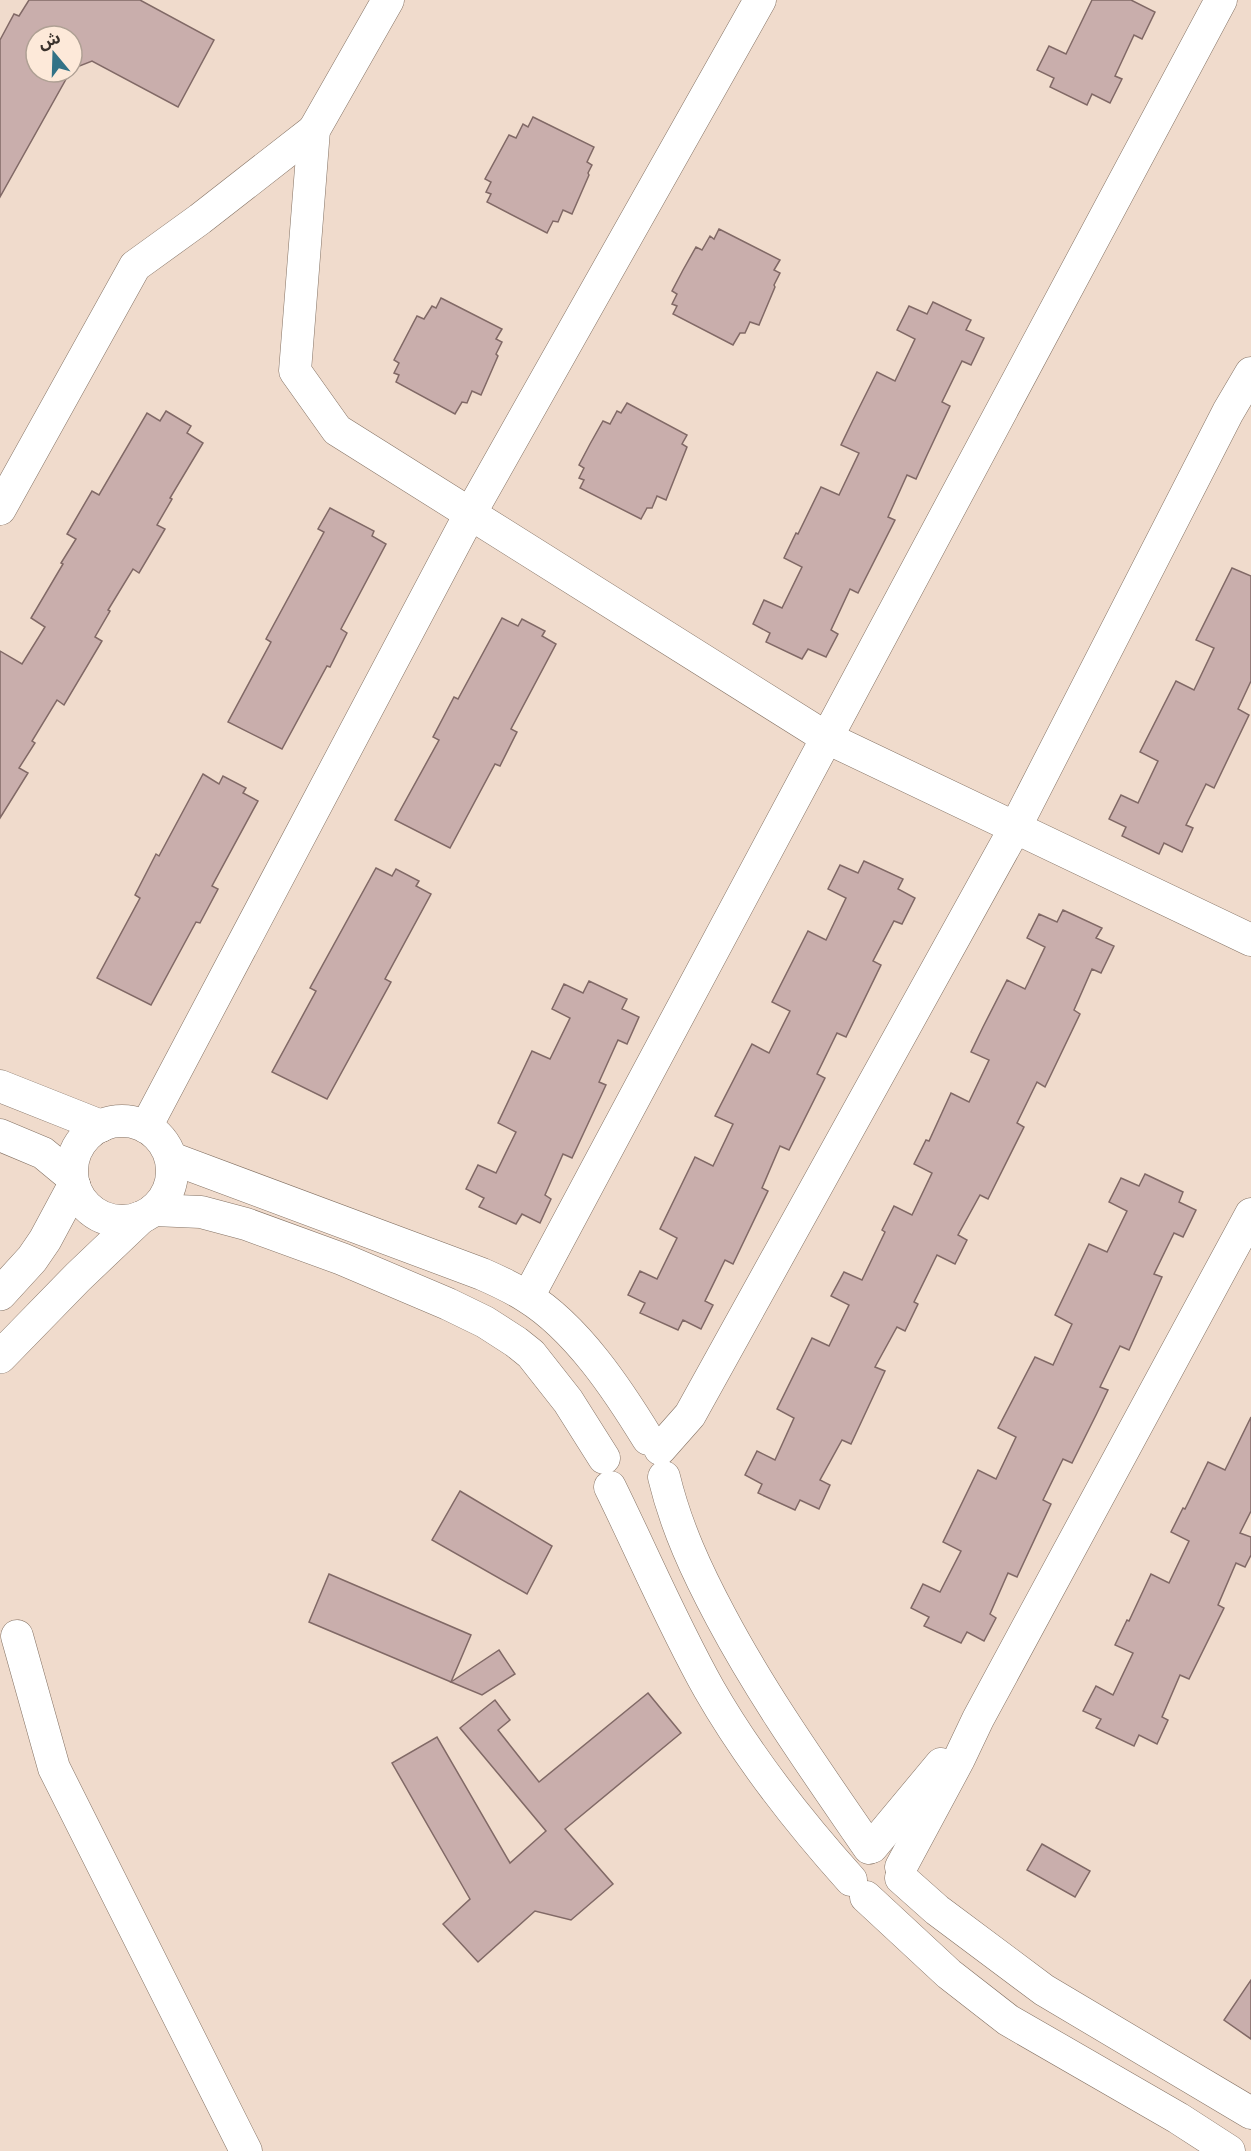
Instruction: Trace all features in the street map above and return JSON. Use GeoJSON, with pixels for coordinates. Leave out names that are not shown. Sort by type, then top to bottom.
{"type":"FeatureCollection","features":[{"type":"Feature","properties":{"kind":"main road"},"geometry":{"type":"LineString","coordinates":[[0,1294],[32,1259],[51,1231],[73,1181]]}},
{"type":"Feature","properties":{"kind":"main road"},"geometry":{"type":"LineString","coordinates":[[0,1357],[78,1276],[147,1214]]}},
{"type":"Feature","properties":{"kind":"street"},"geometry":{"type":"LineString","coordinates":[[0,509],[135,266],[200,219],[314,130],[388,0]]}},
{"type":"Feature","properties":{"kind":"street"},"geometry":{"type":"LineString","coordinates":[[146,1127],[470,514],[760,0]]}},
{"type":"Feature","properties":{"kind":"street"},"geometry":{"type":"LineString","coordinates":[[528,1297],[1221,0]]}},
{"type":"Feature","properties":{"kind":"street"},"geometry":{"type":"LineString","coordinates":[[314,130],[295,371],[337,430],[827,738],[1251,940]]}},
{"type":"Feature","properties":{"kind":"street"},"geometry":{"type":"LineString","coordinates":[[147,1214],[167,1195],[172,1177],[171,1158],[162,1140],[146,1127],[132,1122],[116,1122],[101,1126],[88,1135],[78,1147],[73,1162],[73,1181],[81,1200],[93,1212],[108,1219],[124,1221],[147,1214],[201,1212],[246,1224],[353,1263],[485,1322],[531,1354],[568,1401],[617,1494],[636,1499],[653,1493],[658,1455],[690,1415],[1015,828],[1228,412],[1251,373]]}},
{"type":"Feature","properties":{"kind":"street"},"geometry":{"type":"LineString","coordinates":[[0,1086],[101,1126]]}},
{"type":"Feature","properties":{"kind":"street"},"geometry":{"type":"LineString","coordinates":[[0,1135],[43,1153],[73,1181]]}},
{"type":"Feature","properties":{"kind":"street"},"geometry":{"type":"LineString","coordinates":[[171,1158],[482,1274],[528,1297],[543,1308],[590,1355],[623,1397],[658,1455],[671,1505],[685,1543],[736,1644],[766,1697],[871,1848]]}},
{"type":"Feature","properties":{"kind":"street"},"geometry":{"type":"LineString","coordinates":[[1251,1214],[978,1719],[901,1872],[894,1891],[888,1896],[873,1899],[858,1888],[851,1864],[861,1851],[871,1848],[887,1850],[898,1859],[901,1872],[937,1910],[1044,1990],[1251,2113]]}},
{"type":"Feature","properties":{"kind":"street"},"geometry":{"type":"LineString","coordinates":[[658,1455],[640,1436],[622,1439],[614,1443],[607,1473],[664,1604],[709,1690],[780,1796],[814,1839],[858,1888],[949,1974],[1008,2020],[1178,2118],[1229,2151]]}},
{"type":"Feature","properties":{"kind":"street"},"geometry":{"type":"LineString","coordinates":[[17,1636],[54,1768],[246,2151]]}},
{"type":"Feature","properties":{"kind":"street"},"geometry":{"type":"LineString","coordinates":[[871,1848],[978,1719]]}},
{"type":"Feature","properties":{"kind":"building"},"geometry":{"type":"Polygon","coordinates":[[[29,0],[140,0],[214,40],[178,107],[92,61],[84,64],[84,24],[24,24],[24,84],[63,84],[0,197],[0,40],[14,14],[19,16],[29,0]]]}},
{"type":"Feature","properties":{"kind":"building"},"geometry":{"type":"Polygon","coordinates":[[[1092,0],[1131,0],[1155,12],[1142,39],[1134,35],[1115,76],[1122,79],[1110,103],[1092,94],[1087,105],[1050,87],[1054,78],[1037,70],[1049,46],[1066,54],[1092,0]]]}},
{"type":"Feature","properties":{"kind":"building"},"geometry":{"type":"Polygon","coordinates":[[[533,117],[594,147],[587,162],[592,165],[589,175],[572,214],[563,210],[558,222],[553,221],[547,233],[487,202],[491,194],[486,192],[491,182],[485,179],[509,135],[516,138],[523,124],[528,127],[533,117]]]}},
{"type":"Feature","properties":{"kind":"building"},"geometry":{"type":"Polygon","coordinates":[[[719,229],[780,260],[774,270],[780,273],[759,325],[750,322],[745,333],[740,333],[733,345],[673,314],[677,306],[672,304],[677,294],[672,291],[683,270],[696,247],[702,250],[710,236],[714,239],[719,229]]]}},
{"type":"Feature","properties":{"kind":"building"},"geometry":{"type":"Polygon","coordinates":[[[441,298],[502,329],[496,339],[502,342],[496,354],[498,356],[481,395],[472,391],[467,403],[462,402],[455,414],[396,382],[399,375],[394,373],[399,363],[394,360],[417,316],[424,319],[432,306],[436,308],[441,298]]]}},
{"type":"Feature","properties":{"kind":"building"},"geometry":{"type":"Polygon","coordinates":[[[933,302],[971,320],[966,330],[984,338],[971,365],[962,361],[942,402],[950,406],[916,479],[907,475],[888,517],[895,520],[858,593],[850,589],[831,630],[838,634],[826,657],[808,649],[802,659],[766,642],[770,633],[753,624],[764,600],[782,608],[802,567],[784,558],[821,487],[839,495],[859,453],[841,445],[877,372],[895,381],[915,339],[897,330],[909,306],[927,314],[933,302]]]}},
{"type":"Feature","properties":{"kind":"building"},"geometry":{"type":"Polygon","coordinates":[[[627,403],[687,435],[682,444],[687,447],[666,500],[657,496],[652,508],[647,508],[641,519],[580,488],[584,480],[579,478],[584,468],[579,465],[590,444],[603,421],[610,424],[617,411],[621,413],[627,403]]]}},
{"type":"Feature","properties":{"kind":"building"},"geometry":{"type":"Polygon","coordinates":[[[166,411],[191,426],[187,433],[203,443],[170,498],[172,499],[157,525],[165,529],[139,573],[133,569],[108,610],[110,611],[95,637],[102,641],[64,705],[57,700],[32,741],[35,743],[19,768],[28,773],[0,818],[0,651],[22,664],[45,627],[31,618],[76,539],[67,534],[92,491],[99,495],[147,413],[160,421],[166,411]]]}},
{"type":"Feature","properties":{"kind":"building"},"geometry":{"type":"Polygon","coordinates":[[[330,508],[374,531],[372,536],[386,544],[341,629],[347,633],[330,667],[327,666],[282,749],[228,722],[271,642],[266,639],[324,532],[318,529],[330,508]]]}},
{"type":"Feature","properties":{"kind":"building"},"geometry":{"type":"Polygon","coordinates":[[[1232,568],[1251,576],[1251,681],[1238,709],[1249,715],[1214,788],[1206,784],[1186,825],[1193,828],[1182,852],[1164,843],[1159,854],[1122,836],[1126,827],[1109,819],[1121,795],[1138,803],[1158,761],[1140,752],[1176,681],[1194,690],[1214,648],[1196,640],[1232,568]]]}},
{"type":"Feature","properties":{"kind":"building"},"geometry":{"type":"Polygon","coordinates":[[[502,618],[518,626],[522,619],[545,631],[542,636],[556,644],[511,729],[517,732],[500,766],[495,764],[450,848],[395,820],[439,740],[433,737],[454,697],[458,699],[502,618]]]}},
{"type":"Feature","properties":{"kind":"building"},"geometry":{"type":"Polygon","coordinates":[[[203,774],[219,784],[223,776],[246,788],[243,793],[258,801],[212,886],[218,889],[200,923],[196,922],[151,1005],[97,978],[140,898],[135,895],[156,854],[159,856],[203,774]]]}},
{"type":"Feature","properties":{"kind":"building"},"geometry":{"type":"Polygon","coordinates":[[[864,861],[903,879],[898,889],[915,898],[902,924],[894,921],[873,961],[881,965],[846,1037],[837,1033],[817,1074],[825,1078],[789,1150],[780,1146],[762,1188],[768,1191],[733,1264],[725,1260],[705,1301],[713,1305],[701,1329],[683,1320],[678,1330],[640,1313],[645,1303],[628,1295],[640,1271],[657,1279],[677,1238],[660,1229],[695,1157],[713,1166],[733,1124],[715,1116],[752,1044],[769,1053],[790,1011],[772,1002],[808,931],[826,940],[846,898],[828,889],[840,865],[858,873],[864,861]]]}},
{"type":"Feature","properties":{"kind":"building"},"geometry":{"type":"Polygon","coordinates":[[[376,868],[392,876],[396,869],[419,881],[416,886],[431,894],[385,979],[391,982],[327,1099],[272,1072],[316,991],[310,988],[376,868]]]}},
{"type":"Feature","properties":{"kind":"building"},"geometry":{"type":"Polygon","coordinates":[[[1063,910],[1102,928],[1096,938],[1114,946],[1101,973],[1092,969],[1074,1010],[1080,1014],[1045,1087],[1037,1082],[1017,1123],[1024,1127],[988,1199],[980,1195],[958,1235],[967,1240],[955,1264],[937,1255],[914,1302],[918,1304],[905,1331],[897,1327],[875,1367],[885,1371],[851,1444],[842,1440],[820,1480],[830,1485],[819,1509],[800,1500],[795,1510],[758,1493],[762,1484],[745,1475],[757,1451],[775,1460],[794,1418],[777,1409],[812,1338],[829,1346],[849,1305],[831,1296],[844,1272],[862,1280],[885,1232],[882,1230],[894,1206],[912,1215],[932,1173],[914,1164],[926,1140],[929,1141],[951,1093],[969,1102],[989,1060],[971,1052],[983,1027],[1007,980],[1025,989],[1045,947],[1027,938],[1039,914],[1057,922],[1063,910]]]}},
{"type":"Feature","properties":{"kind":"building"},"geometry":{"type":"Polygon","coordinates":[[[589,981],[627,999],[622,1009],[639,1017],[627,1044],[618,1040],[599,1082],[606,1085],[572,1158],[563,1154],[545,1195],[551,1199],[540,1223],[522,1214],[516,1224],[479,1207],[484,1198],[466,1189],[478,1165],[496,1173],[516,1132],[498,1123],[532,1051],[550,1059],[570,1018],[552,1009],[564,984],[583,993],[589,981]]]}},
{"type":"Feature","properties":{"kind":"building"},"geometry":{"type":"Polygon","coordinates":[[[1145,1174],[1183,1192],[1179,1202],[1196,1210],[1183,1237],[1174,1233],[1154,1274],[1162,1277],[1129,1350],[1120,1346],[1100,1387],[1108,1390],[1072,1463],[1063,1459],[1043,1500],[1051,1504],[1017,1577],[1008,1573],[990,1614],[996,1618],[984,1641],[967,1632],[961,1643],[924,1626],[929,1617],[911,1608],[923,1584],[940,1592],[961,1551],[943,1542],[978,1470],[996,1479],[1016,1437],[998,1428],[1035,1357],[1053,1365],[1072,1324],[1055,1315],[1089,1244],[1107,1252],[1127,1211],[1109,1202],[1121,1178],[1139,1186],[1145,1174]]]}},
{"type":"Feature","properties":{"kind":"building"},"geometry":{"type":"Polygon","coordinates":[[[1251,1417],[1251,1511],[1240,1533],[1251,1537],[1251,1555],[1245,1567],[1236,1563],[1218,1605],[1224,1608],[1189,1679],[1180,1675],[1162,1717],[1168,1720],[1157,1744],[1139,1735],[1134,1746],[1096,1728],[1101,1719],[1083,1711],[1096,1686],[1113,1695],[1133,1653],[1115,1645],[1127,1620],[1129,1621],[1151,1574],[1169,1583],[1189,1541],[1171,1532],[1208,1462],[1225,1470],[1251,1417]]]}},
{"type":"Feature","properties":{"kind":"building"},"geometry":{"type":"Polygon","coordinates":[[[460,1491],[552,1546],[527,1594],[432,1540],[460,1491]]]}},
{"type":"Feature","properties":{"kind":"building"},"geometry":{"type":"Polygon","coordinates":[[[329,1574],[471,1635],[451,1682],[309,1622],[329,1574]]]}},
{"type":"Feature","properties":{"kind":"building"},"geometry":{"type":"Polygon","coordinates":[[[499,1650],[515,1674],[482,1695],[451,1682],[499,1650]]]}},
{"type":"Feature","properties":{"kind":"building"},"geometry":{"type":"Polygon","coordinates":[[[648,1693],[681,1733],[565,1829],[613,1884],[571,1920],[535,1911],[478,1962],[443,1924],[470,1899],[392,1763],[437,1737],[510,1863],[546,1831],[460,1728],[495,1700],[510,1720],[498,1730],[539,1782],[648,1693]]]}},
{"type":"Feature","properties":{"kind":"building"},"geometry":{"type":"Polygon","coordinates":[[[1042,1844],[1090,1871],[1075,1897],[1027,1870],[1042,1844]]]}},
{"type":"Feature","properties":{"kind":"building"},"geometry":{"type":"Polygon","coordinates":[[[1251,1980],[1251,2039],[1224,2020],[1251,1980]]]}}]}
